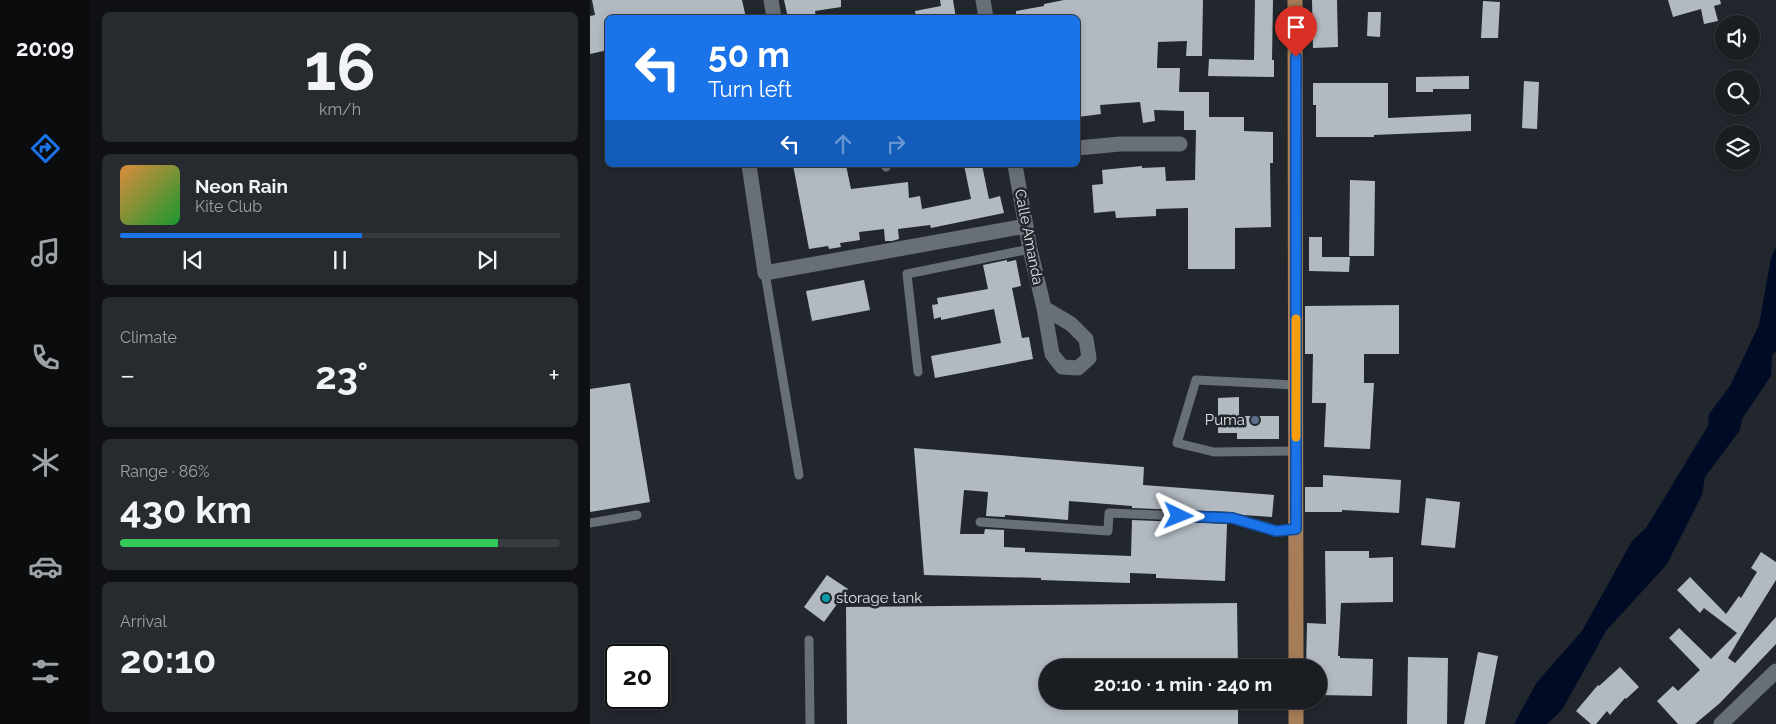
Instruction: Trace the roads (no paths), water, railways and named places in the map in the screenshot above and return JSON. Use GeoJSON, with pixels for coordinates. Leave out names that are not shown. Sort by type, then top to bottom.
{"type":"FeatureCollection","features":[{"type":"Feature","properties":{"kind":"main road"},"geometry":{"type":"LineString","coordinates":[[1295,0],[1296,659]]}},
{"type":"Feature","properties":{"kind":"main road"},"geometry":{"type":"LineString","coordinates":[[1296,709],[1296,724]]}},
{"type":"Feature","properties":{"kind":"street"},"geometry":{"type":"LineString","coordinates":[[771,0],[774,15]]}},
{"type":"Feature","properties":{"kind":"street"},"geometry":{"type":"LineString","coordinates":[[983,0],[986,15]]}},
{"type":"Feature","properties":{"kind":"street"},"geometry":{"type":"LineString","coordinates":[[1080,148],[1120,144],[1180,144]]}},
{"type":"Feature","properties":{"kind":"street"},"geometry":{"type":"LineString","coordinates":[[749,167],[765,273],[1026,226]]}},
{"type":"Feature","properties":{"kind":"street","name":"Calle Amanda"},"geometry":{"type":"LineString","coordinates":[[1015,167],[1030,249],[1044,308]]}},
{"type":"Feature","properties":{"kind":"street"},"geometry":{"type":"LineString","coordinates":[[1722,724],[1776,671]]}},
{"type":"Feature","properties":{"kind":"lane"},"geometry":{"type":"LineString","coordinates":[[918,372],[907,274],[1030,249]]}},
{"type":"Feature","properties":{"kind":"lane"},"geometry":{"type":"LineString","coordinates":[[765,273],[798,475]]}},
{"type":"Feature","properties":{"kind":"lane"},"geometry":{"type":"LineString","coordinates":[[1296,385],[1196,380],[1177,443],[1214,452],[1296,451]]}},
{"type":"Feature","properties":{"kind":"lane"},"geometry":{"type":"LineString","coordinates":[[980,522],[1108,531],[1109,514],[1232,518],[1276,531],[1296,529]]}},
{"type":"Feature","properties":{"kind":"lane"},"geometry":{"type":"LineString","coordinates":[[590,523],[637,515]]}},
{"type":"Feature","properties":{"kind":"lane"},"geometry":{"type":"LineString","coordinates":[[809,640],[810,724]]}},
{"type":"Feature","properties":{"kind":"water"},"geometry":{"type":"Polygon","coordinates":[[[1776,247],[1776,351],[1772,355],[1771,376],[1742,419],[1740,430],[1705,477],[1702,495],[1667,564],[1606,631],[1562,710],[1547,724],[1514,724],[1537,682],[1582,631],[1632,541],[1646,528],[1708,426],[1709,414],[1730,386],[1759,325],[1771,258],[1776,247]]]}},
{"type":"Feature","properties":{"kind":"place","name":"Puma"},"geometry":{"type":"Point","coordinates":[1255,420]}},
{"type":"Feature","properties":{"kind":"place","name":"storage tank"},"geometry":{"type":"Point","coordinates":[826,598]}}]}
